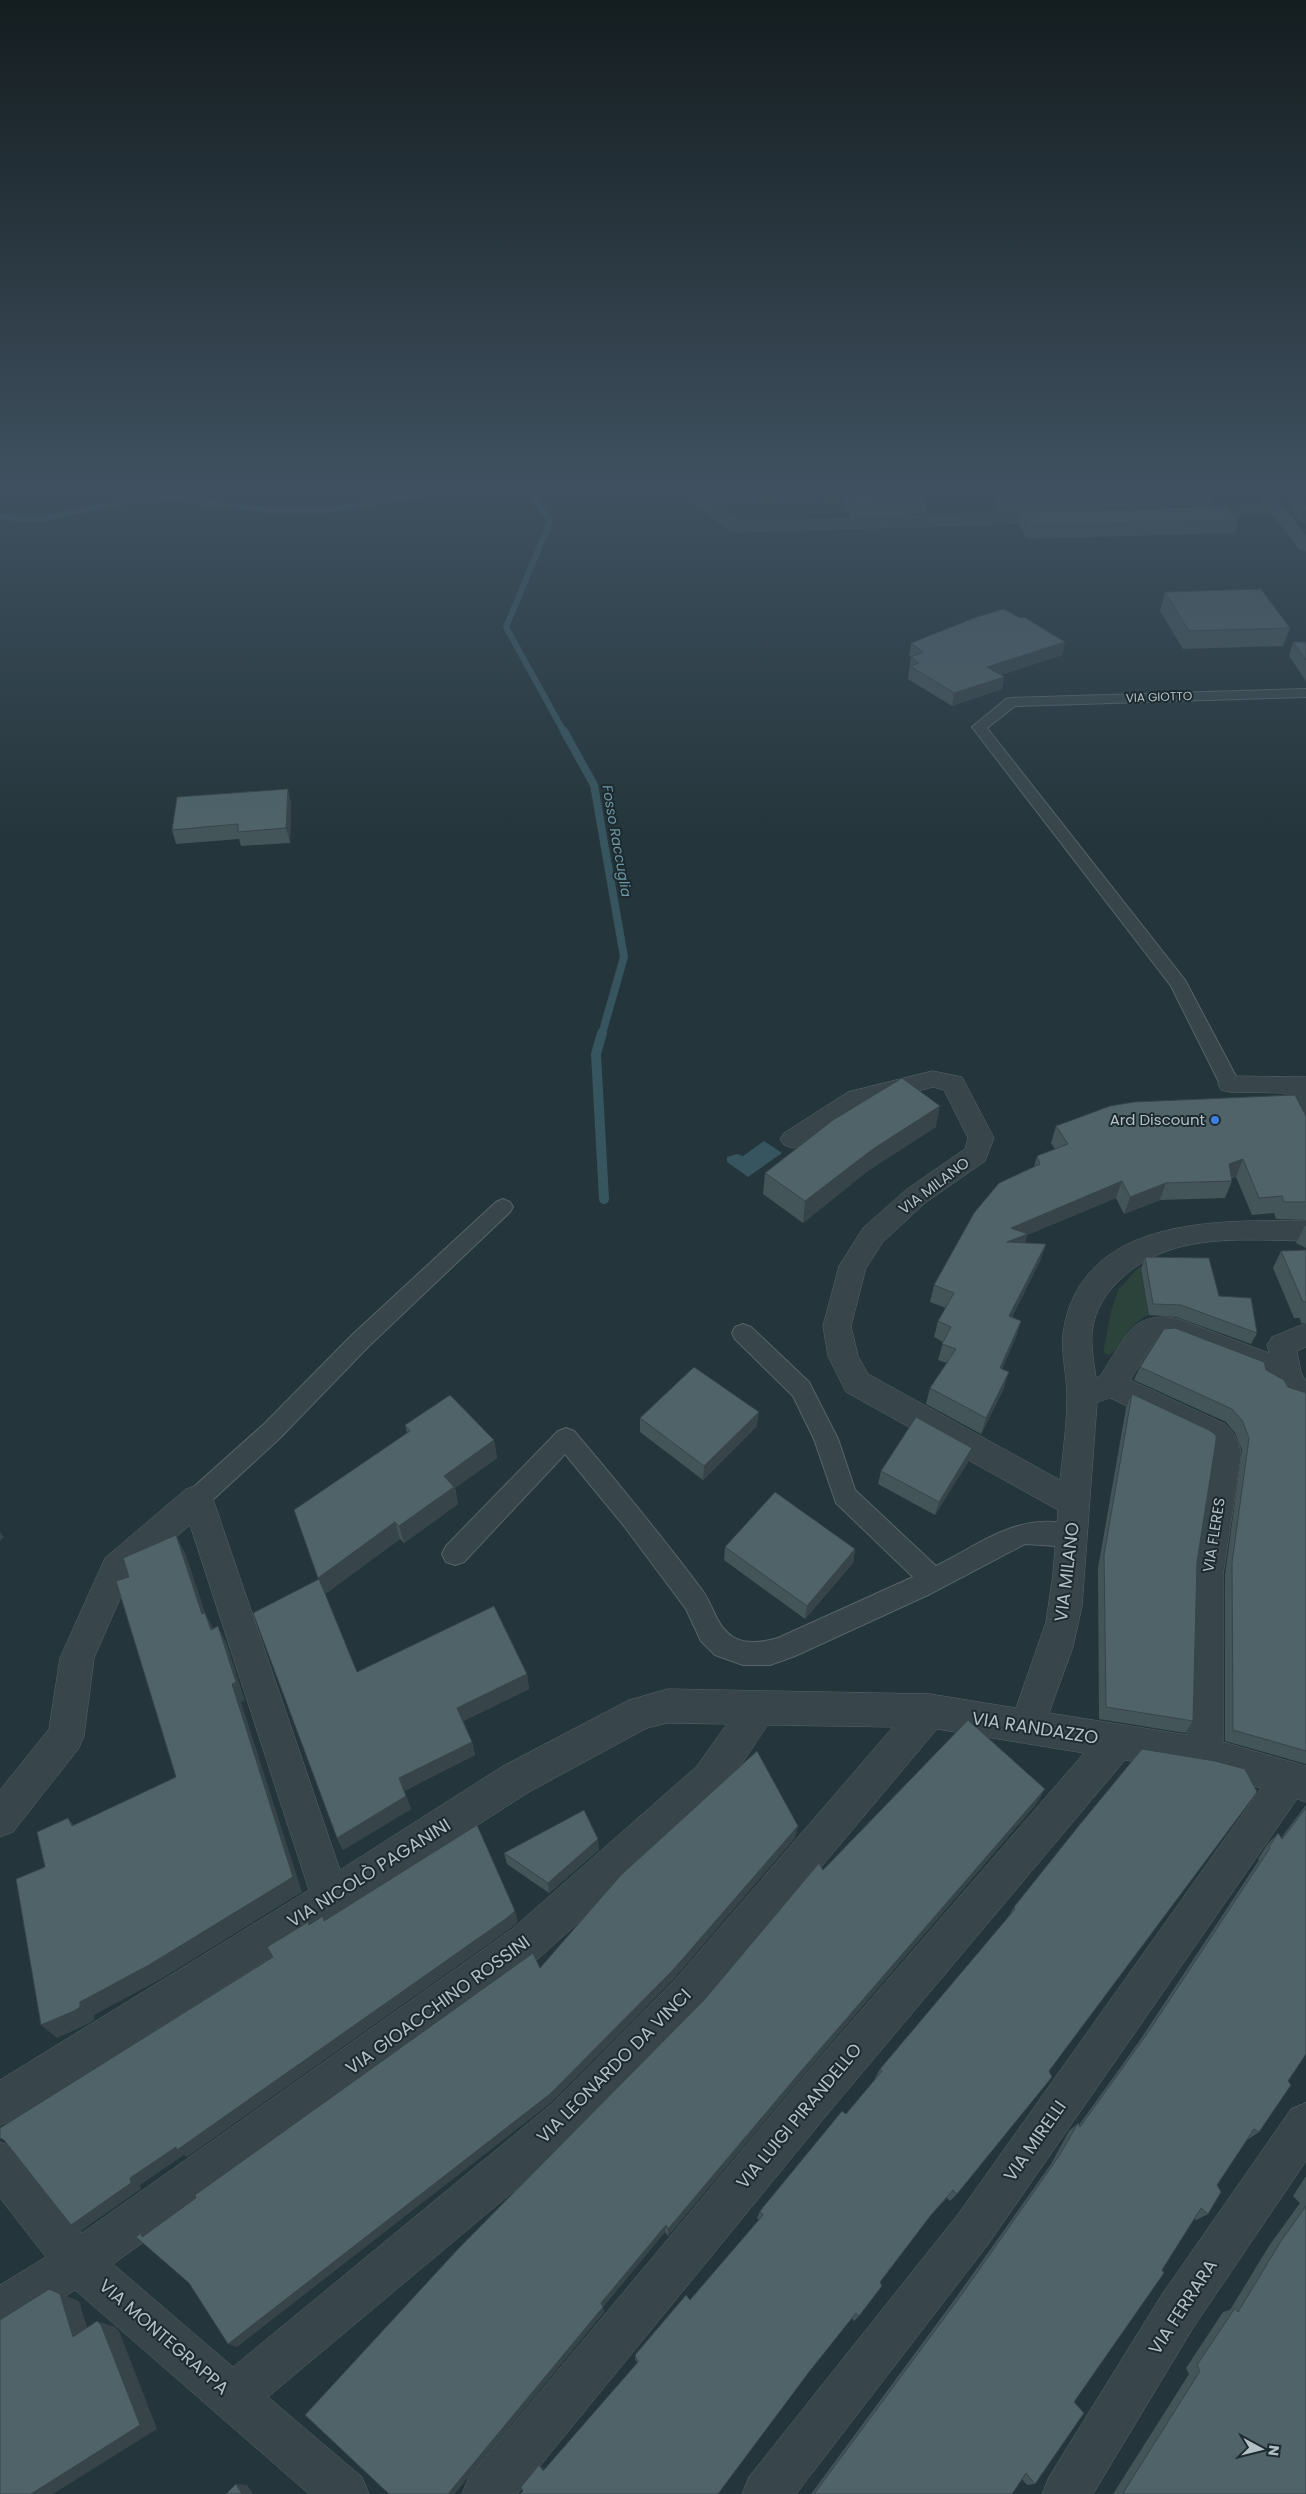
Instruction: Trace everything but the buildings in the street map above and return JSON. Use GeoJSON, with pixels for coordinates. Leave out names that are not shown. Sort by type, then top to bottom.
{"type":"FeatureCollection","features":[{"type":"Feature","properties":{"kind":"street","name":"VIA MILANO"},"geometry":{"type":"LineString","coordinates":[[794,1139],[857,1098],[933,1079],[953,1083],[981,1138],[976,1154],[916,1196],[873,1235],[853,1266],[837,1326],[842,1356],[857,1383],[1074,1504]]}},
{"type":"Feature","properties":{"kind":"street"},"geometry":{"type":"LineString","coordinates":[[1230,1084],[1299,1085],[1306,1110]]}},
{"type":"Feature","properties":{"kind":"street","name":"VIA MILANO"},"geometry":{"type":"LineString","coordinates":[[1027,1726],[1062,1622],[1073,1536],[1082,1396],[1078,1333],[1082,1313],[1091,1294],[1118,1263],[1137,1251],[1161,1241],[1187,1234],[1217,1231],[1306,1231]]}},
{"type":"Feature","properties":{"kind":"street"},"geometry":{"type":"LineString","coordinates":[[1082,1396],[1111,1384],[1140,1338],[1151,1330],[1159,1328],[1171,1328],[1286,1372]]}},
{"type":"Feature","properties":{"kind":"street"},"geometry":{"type":"LineString","coordinates":[[1306,1334],[1282,1344],[1286,1372],[1292,1388],[1306,1396]]}},
{"type":"Feature","properties":{"kind":"street","name":"VIA FLERES"},"geometry":{"type":"LineString","coordinates":[[1111,1384],[1214,1433],[1222,1440],[1225,1447],[1226,1455],[1207,1575],[1205,1756]]}},
{"type":"Feature","properties":{"kind":"street"},"geometry":{"type":"LineString","coordinates":[[0,1819],[66,1736],[77,1658],[97,1609],[117,1568],[197,1499],[331,1898]]}},
{"type":"Feature","properties":{"kind":"street","name":"VIA NICOLÒ PAGANINI"},"geometry":{"type":"LineString","coordinates":[[0,2104],[331,1898],[516,1779],[641,1712],[668,1706],[760,1707]]}},
{"type":"Feature","properties":{"kind":"street","name":"VIA RANDAZZO"},"geometry":{"type":"LineString","coordinates":[[760,1707],[930,1711],[1205,1756],[1298,1781]]}},
{"type":"Feature","properties":{"kind":"street","name":"VIA GIOACCHINO ROSSINI"},"geometry":{"type":"LineString","coordinates":[[0,2311],[78,2263],[525,1944],[710,1779],[760,1707]]}},
{"type":"Feature","properties":{"kind":"street","name":"VIA LEONARDO DA VINCI"},"geometry":{"type":"LineString","coordinates":[[232,2397],[568,2118],[688,1995],[930,1711]]}},
{"type":"Feature","properties":{"kind":"street","name":"VIA LUIGI PIRANDELLO"},"geometry":{"type":"LineString","coordinates":[[486,2494],[815,2096],[1118,1741]]}},
{"type":"Feature","properties":{"kind":"street","name":"VIA MIRELLI"},"geometry":{"type":"LineString","coordinates":[[766,2494],[974,2228],[1298,1781]]}},
{"type":"Feature","properties":{"kind":"street","name":"VIA FERRARA"},"geometry":{"type":"LineString","coordinates":[[1066,2494],[1178,2312],[1306,2124]]}},
{"type":"Feature","properties":{"kind":"street","name":"VIA MONTEGRAPPA"},"geometry":{"type":"LineString","coordinates":[[0,2164],[78,2263],[345,2494]]}},
{"type":"Feature","properties":{"kind":"lane","name":"VIA GIOTTO"},"geometry":{"type":"LineString","coordinates":[[1230,1084],[1179,984],[979,727],[1011,702],[1306,693]]}},
{"type":"Feature","properties":{"kind":"lane"},"geometry":{"type":"LineString","coordinates":[[197,1499],[272,1431],[360,1342],[503,1207]]}},
{"type":"Feature","properties":{"kind":"lane"},"geometry":{"type":"LineString","coordinates":[[743,1332],[800,1389],[826,1439],[846,1496],[932,1579]]}},
{"type":"Feature","properties":{"kind":"lane"},"geometry":{"type":"LineString","coordinates":[[455,1554],[566,1438],[633,1518],[697,1604],[701,1620],[709,1634],[723,1645],[739,1653],[771,1652],[861,1614],[1026,1533],[1073,1536]]}},
{"type":"Feature","properties":{"kind":"green space"},"geometry":{"type":"Polygon","coordinates":[[[1140,1266],[1149,1315],[1131,1328],[1120,1345],[1110,1355],[1103,1353],[1111,1311],[1119,1289],[1140,1266]]]}},
{"type":"Feature","properties":{"kind":"water"},"geometry":{"type":"Polygon","coordinates":[[[764,1141],[782,1153],[748,1177],[727,1162],[727,1157],[737,1154],[743,1156],[764,1141]]]}},
{"type":"Feature","properties":{"kind":"waterway","name":"Fosso Raccuglia"},"geometry":{"type":"LineString","coordinates":[[514,607],[506,627],[564,732]]}},
{"type":"Feature","properties":{"kind":"waterway","name":"Fosso Raccuglia"},"geometry":{"type":"LineString","coordinates":[[564,731],[594,785],[624,957],[602,1034]]}},
{"type":"Feature","properties":{"kind":"waterway","name":"Fosso Raccuglia"},"geometry":{"type":"LineString","coordinates":[[602,1033],[596,1054],[604,1199]]}},
{"type":"Feature","properties":{"kind":"place","name":"Ard Discount"},"geometry":{"type":"Point","coordinates":[1215,1120]}}]}
